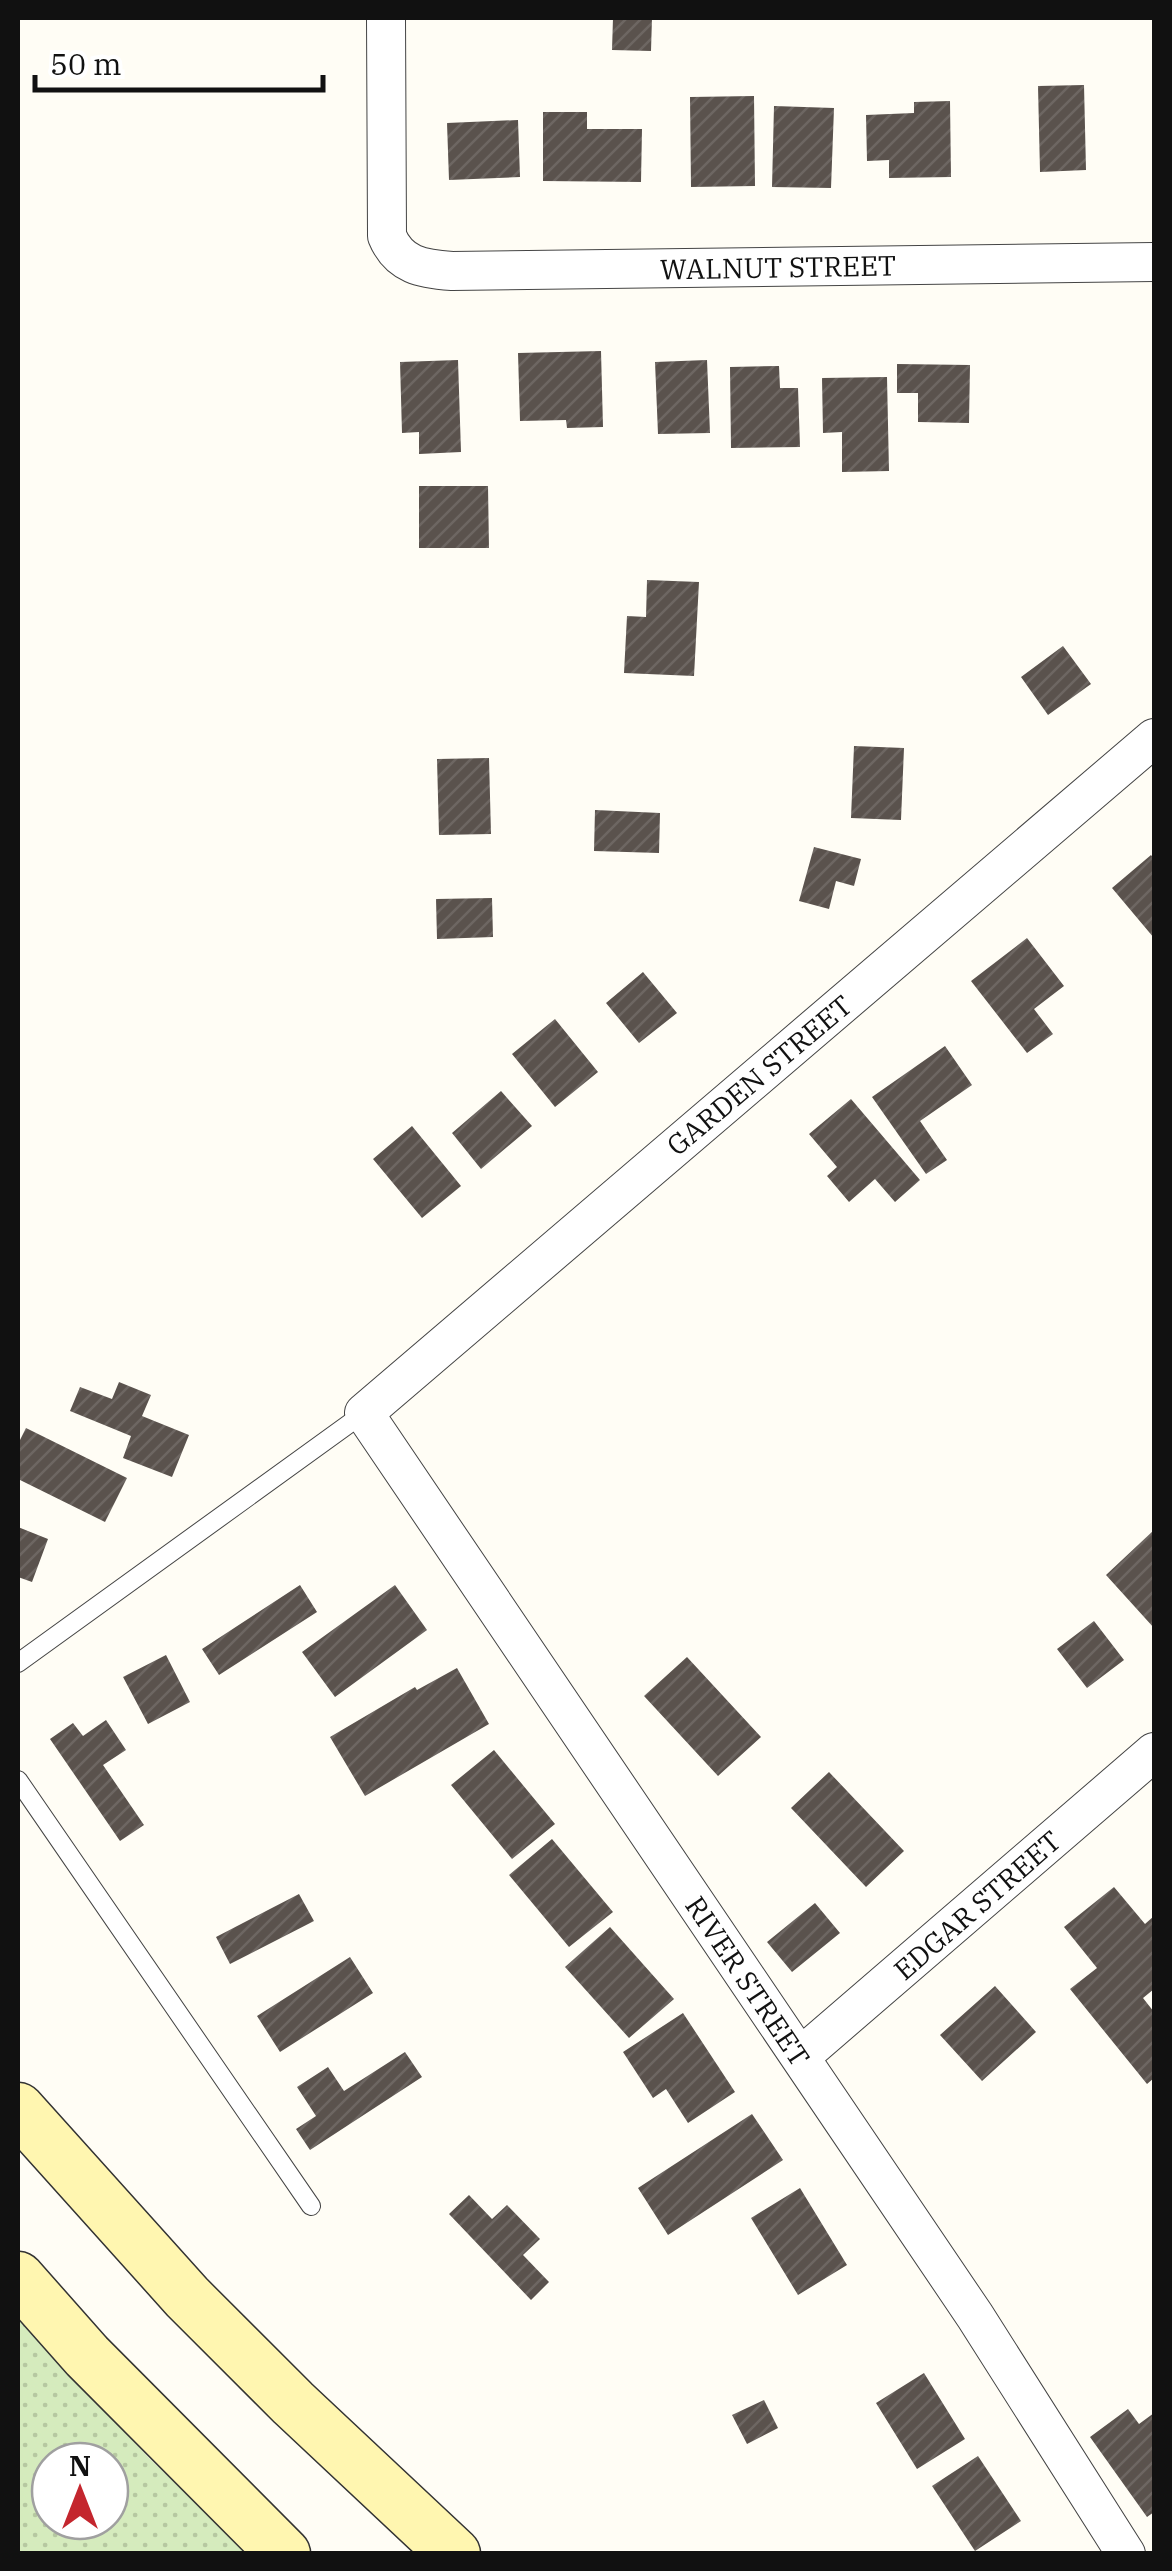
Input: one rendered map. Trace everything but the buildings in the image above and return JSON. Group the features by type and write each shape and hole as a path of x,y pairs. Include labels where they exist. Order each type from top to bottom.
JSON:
{"street":[{"name":"WALNUT STREET","path":"386,18 387,236 392,250 404,260 433,270 1154,262"},
{"name":"GARDEN STREET","path":"364,1413 1154,738"},
{"name":"RIVER STREET","path":"364,1413 974,2316 1126,2554"},
{"name":"EDGAR STREET","path":"800,2057 1154,1752"},
{"path":"18,2109 187,2297 454,2554"},
{"path":"18,2278 87,2356 284,2554"}],"lane":[{"path":"18,1663 364,1413"},
{"path":"18,1780 311,2206"}],"green space":[{"path":"18,2317 149,2458 248,2553 18,2553"}]}
